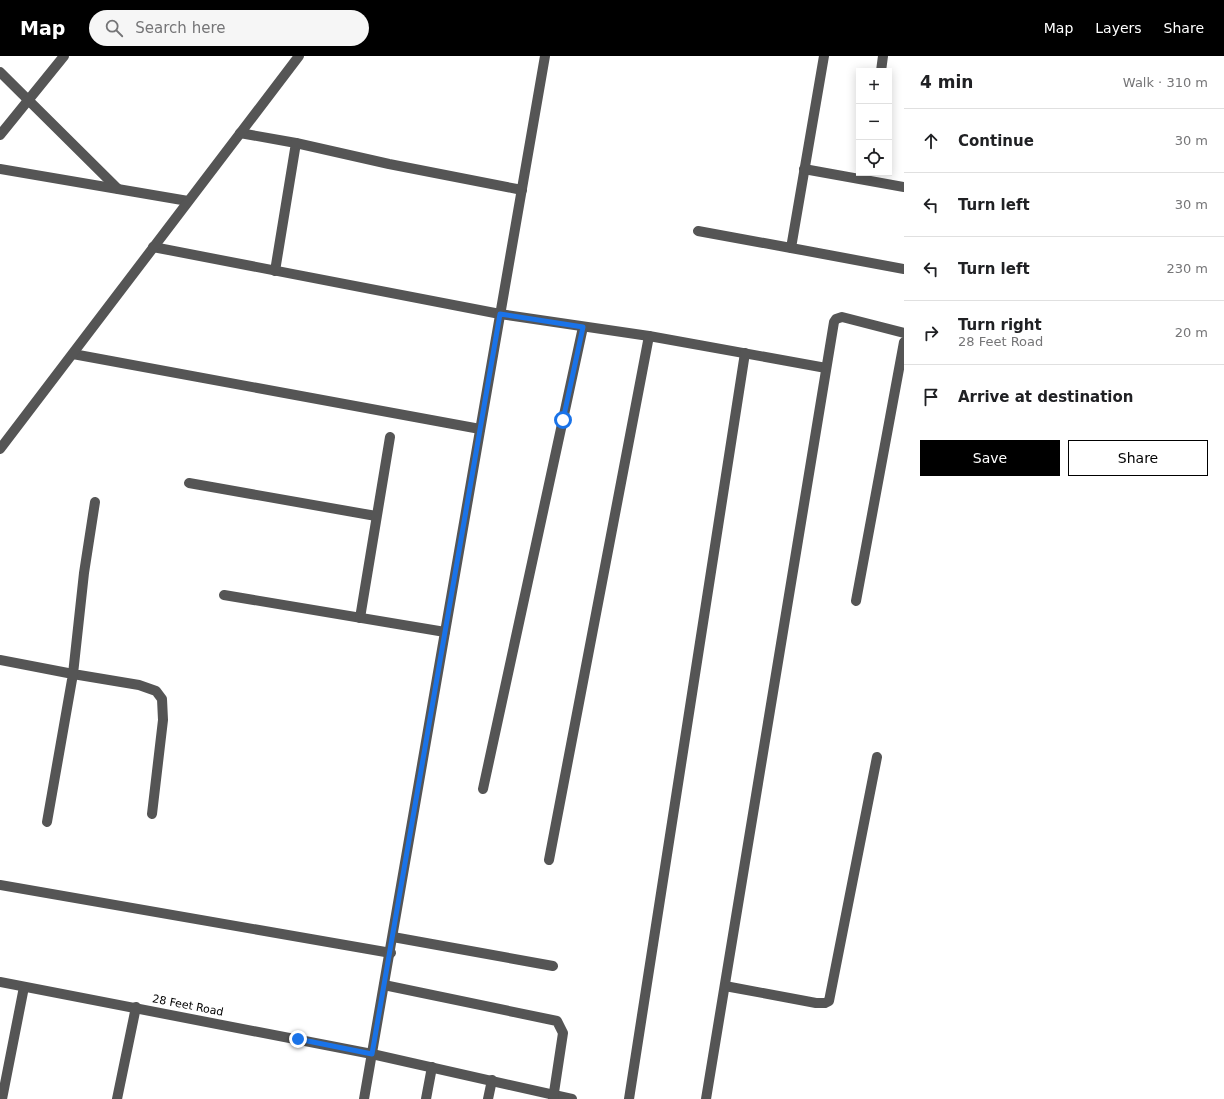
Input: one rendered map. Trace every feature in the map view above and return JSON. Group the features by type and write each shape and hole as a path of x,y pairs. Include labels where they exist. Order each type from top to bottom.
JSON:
{"street":[{"path":"0,135 64,56"},
{"path":"0,449 299,56"},
{"path":"364,1099 546,56"},
{"path":"791,248 824,56"},
{"path":"881,68 883,56"},
{"path":"0,72 118,189"},
{"path":"240,133 296,143 389,164 522,190"},
{"path":"275,270 296,143"},
{"path":"0,169 188,201"},
{"path":"804,169 861,177 904,187"},
{"path":"698,231 904,269"},
{"path":"153,247 500,314 649,336 826,368"},
{"path":"706,1099 834,322 838,317 904,333"},
{"path":"482,789 583,327"},
{"path":"548,860 649,336"},
{"path":"856,600 904,342"},
{"path":"629,1099 745,353"},
{"path":"73,354 480,428"},
{"path":"360,618 390,437"},
{"path":"189,483 376,516"},
{"path":"47,822 73,674 84,573 95,502"},
{"path":"224,595 445,632"},
{"path":"0,660 139,685 156,691 162,699 163,720 152,814"},
{"path":"725,986 816,1003 824,1003 829,1001 877,757"},
{"path":"0,884 390,953"},
{"path":"393,937 553,966"},
{"name":"28 Feet Road","path":"0,982 372,1054 492,1080 553,1097 572,1099"},
{"path":"384,985 557,1021 563,1033 553,1097"},
{"path":"2,1099 24,987"},
{"path":"117,1099 136,1008"},
{"path":"426,1099 432,1067"},
{"path":"488,1099 492,1080"}],"route":[{"path":"298,1039 372,1054 500,314 583,327 563,420"}]}
